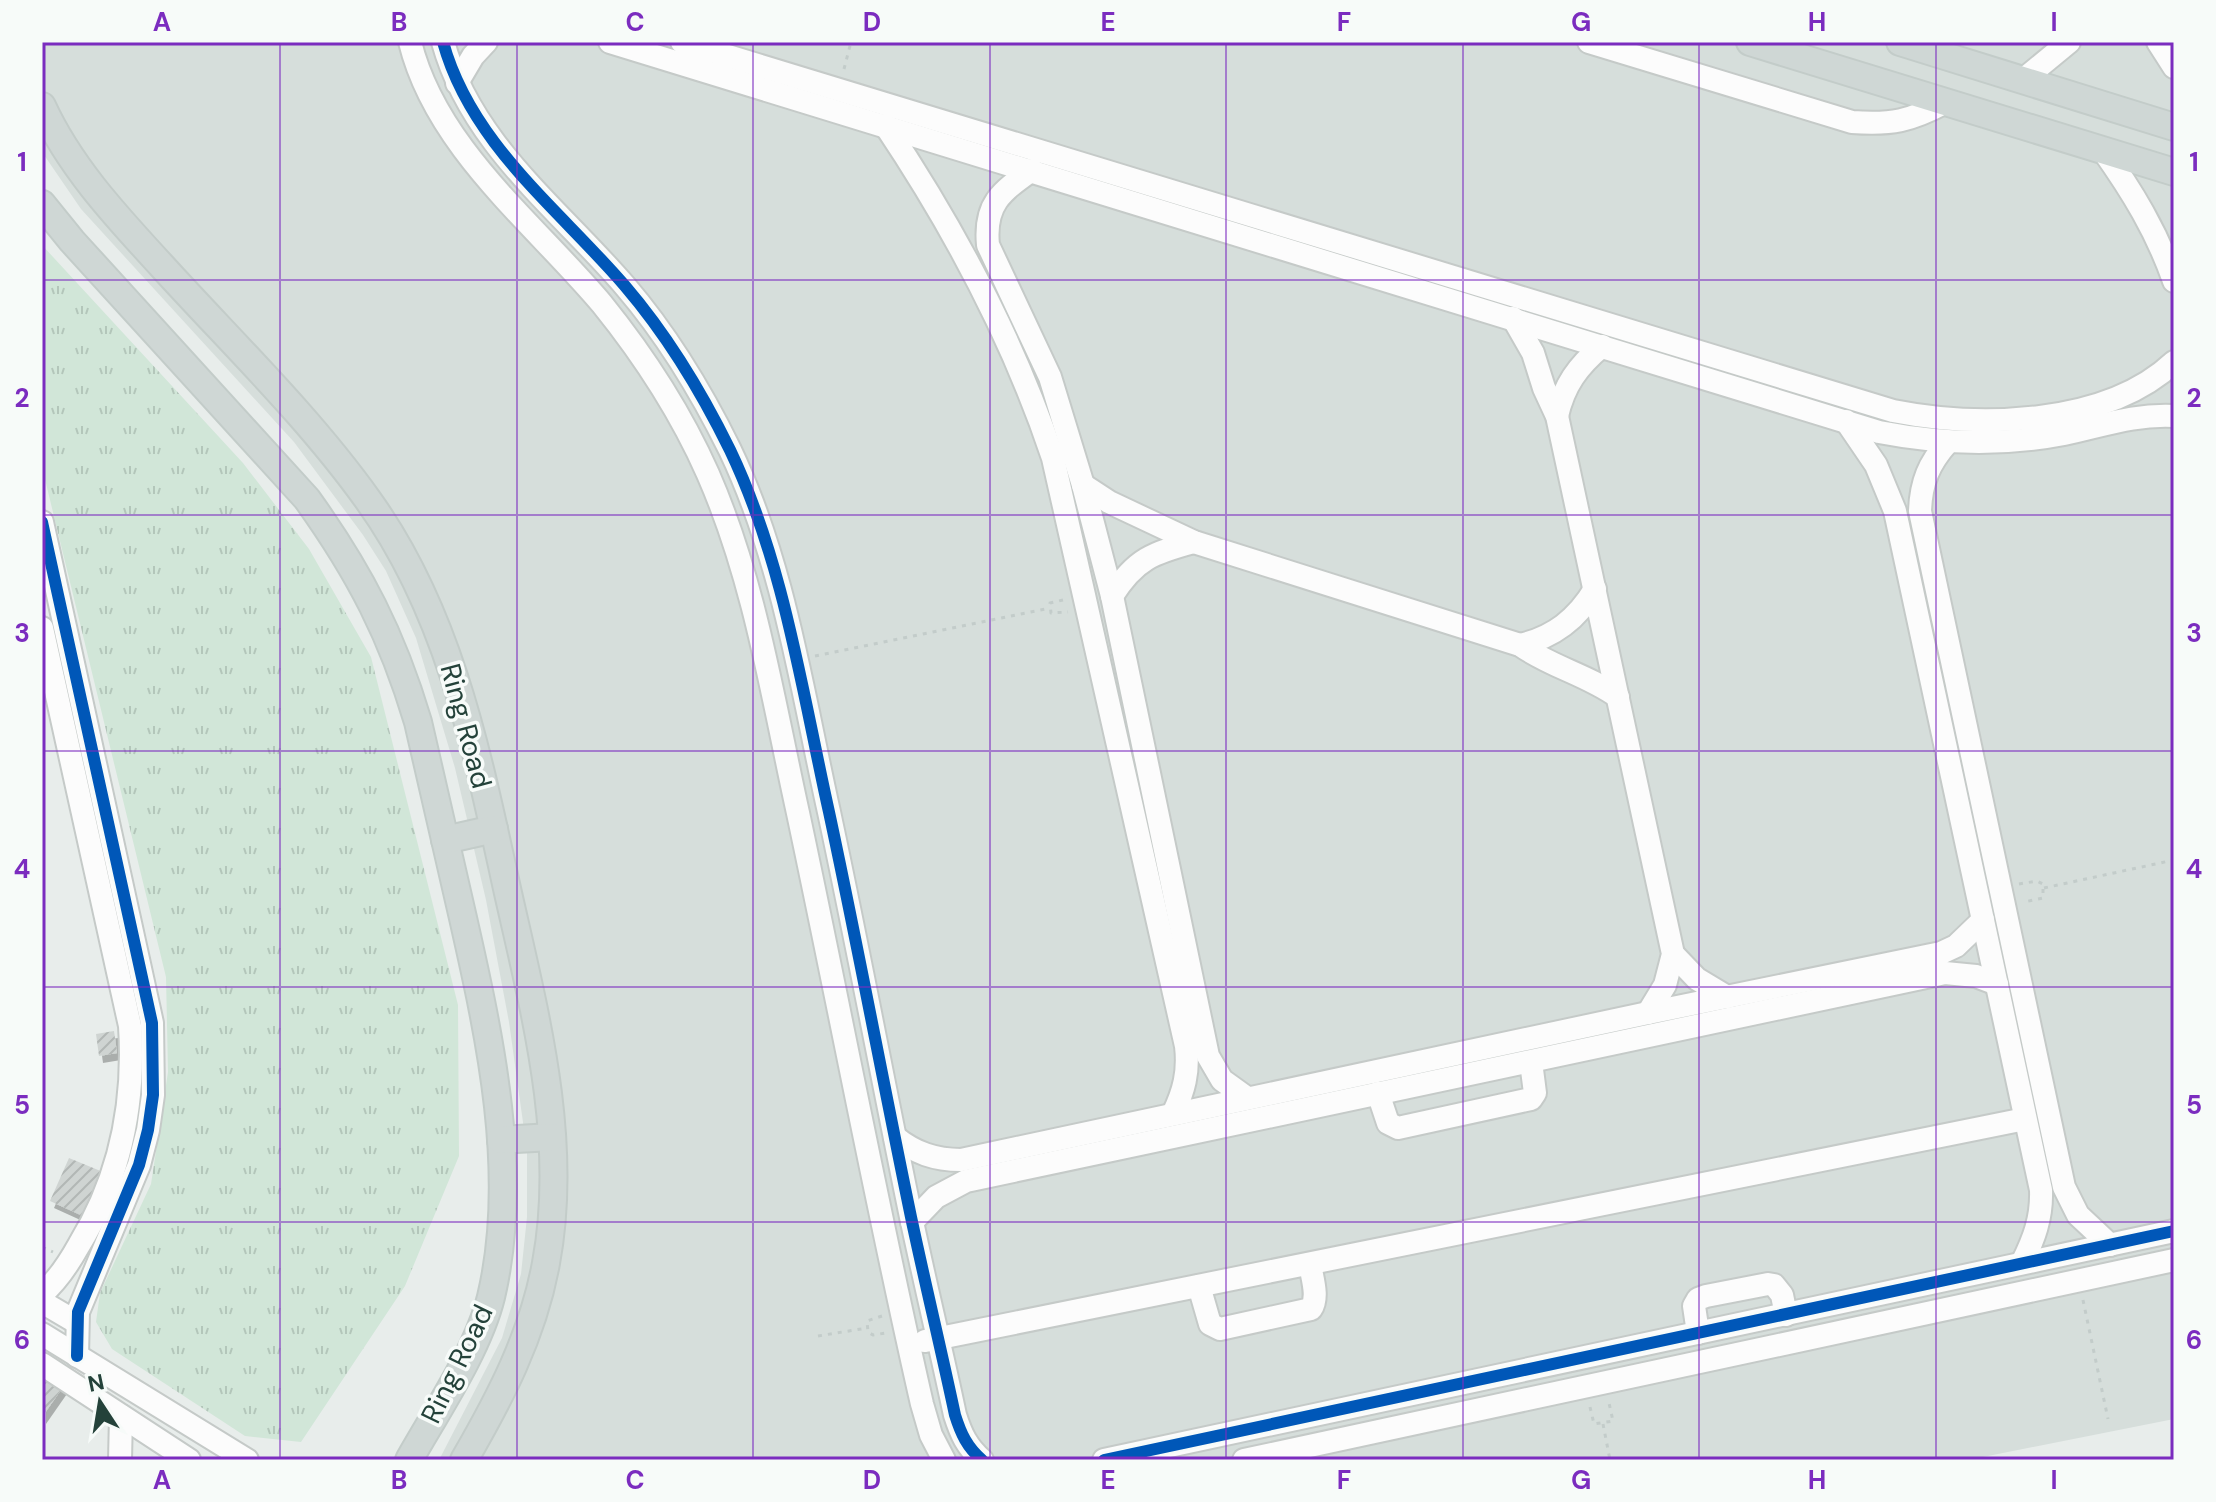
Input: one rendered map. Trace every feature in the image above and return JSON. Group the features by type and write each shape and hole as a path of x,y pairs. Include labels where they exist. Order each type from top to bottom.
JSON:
{"main road":[{"path":"1750,42 2174,172"},
{"path":"1900,42 2174,127"},
{"name":"Ring Road","path":"42,106 71,159 103,202 342,465 395,541 436,623 464,712 494,829 541,1043 552,1137 552,1216 546,1263 531,1324 507,1382 464,1460"},
{"name":"Ring Road","path":"42,204 72,241 307,499 363,583 385,628 418,722 484,1008 494,1067 501,1140 502,1195 491,1299 471,1348 408,1460"},
{"path":"445,840 494,829"},
{"path":"501,1140 552,1137"}],"street":[{"path":"410,42 420,73 457,143 601,304 632,344 662,386 708,475 742,569 764,656 908,1344 931,1435 944,1460"},
{"path":"443,42 457,83 481,126 520,175 626,287 682,364 708,409 751,498 771,559 796,660 870,1001 912,1222 961,1434 971,1451 982,1460"},
{"path":"457,83 473,56 486,42"},
{"path":"610,42 1879,432 1948,442 2020,441 2118,420 2174,416"},
{"path":"682,42 1893,411 1934,419 2021,420 2062,413 2119,396 2144,384 2174,362"},
{"path":"1589,42 1852,122 1886,124 1921,116 1946,102"},
{"path":"2024,79 2069,42"},
{"path":"2158,42 2174,67"},
{"path":"885,125 925,188 995,316 1027,386 1053,458 1186,1046 1187,1078 1173,1114"},
{"path":"2102,149 2145,212 2174,281"},
{"path":"1032,170 999,196 990,211 986,228 988,245 1050,377 1083,485 1112,596 1208,1056 1222,1080 1247,1098"},
{"path":"501,191 520,175"},
{"path":"1227,231 1235,209"},
{"path":"1513,318 1533,353 1557,416 1673,954 1665,985 1648,1013"},
{"path":"1557,416 1567,384 1576,370 1602,346"},
{"path":"1846,421 1876,465 1895,511 1939,712 1964,775 2001,896 2031,1092 2025,1119 2041,1190 2042,1210 2038,1229 2022,1263"},
{"path":"1948,442 1935,456 1926,473 1920,511 1962,708 1964,775 1983,920 1997,984 2070,1203 2110,1245"},
{"path":"1083,485 1138,517 1194,542 1520,645 1534,655 1596,682 1618,697"},
{"path":"42,522 152,1023 155,1059 150,1118 139,1165 80,1303 76,1322 77,1356"},
{"path":"1112,596 1134,566 1150,555 1194,542"},
{"path":"1520,645 1538,641 1565,625 1595,589"},
{"path":"42,628 47,676 130,1026 132,1058 126,1124 107,1191 92,1225 70,1260 42,1294"},
{"path":"1939,712 1962,708"},
{"path":"895,1137 925,1156 961,1160 1247,1098 1378,1093 1531,1062 1734,1003 1941,953 1956,946 1983,920"},
{"path":"1673,954 1697,979 1734,1003"},
{"path":"912,1222 936,1197 966,1181 1648,1013 1945,973 1976,976 1997,984"},
{"path":"839,1008 870,1001"},
{"path":"1378,1093 1388,1123 1398,1128 1531,1099 1535,1093 1531,1062"},
{"path":"908,1344 2025,1119"},
{"path":"1104,1460 2174,1231"},
{"path":"1244,1460 2174,1260"},
{"path":"1199,1286 1210,1324 1220,1329 1311,1309 1315,1296 1310,1264"},
{"path":"1698,1333 1694,1306 1698,1299 1706,1296 1774,1285 1782,1295 1786,1315"},
{"path":"1913,1287 1919,1315"},
{"path":"42,1302 76,1322"},
{"path":"42,1334 247,1460"},
{"path":"42,1364 186,1459"},
{"path":"1553,1365 1560,1394"},
{"path":"120,1460 121,1416"}],"path":[{"path":"839,89 851,42"},
{"path":"796,660 1050,608"},
{"path":"2044,888 2174,860"},
{"path":"2037,881 2044,888 2043,898 2001,896 2037,881"},
{"path":"2079,1281 2108,1419"},
{"path":"818,1336 867,1328"},
{"path":"1596,1386 1613,1421 1594,1424 1596,1386"},
{"path":"1603,1424 1610,1460"}],"shaded area":[{"path":"42,42 2174,42 2174,1419 1968,1460 439,1460 502,1338 521,1274 527,1217 527,1151 509,1022 486,900 455,768 416,638 386,571 363,535 294,442 81,209 42,152"}],"green space":[{"path":"42,245 243,463 309,549 371,657 458,1005 459,1156 405,1286 301,1442 245,1436 112,1349 96,1322 100,1293 151,1184 168,1072 166,977 42,467"}],"building":[{"path":"114,1031 117,1053 99,1056 96,1034"},
{"path":"69,1158 103,1172 83,1216 50,1201"},
{"path":"42,1368 65,1384 42,1417"}],"cycle path":[{"path":"443,42 456,79 495,144 625,286 669,344 696,386 749,493 790,628 911,1217 955,1415 965,1440 982,1460"},
{"path":"42,522 152,1023 153,1095 148,1130 139,1165 78,1312 77,1356"},
{"path":"1104,1460 2174,1231"}]}
